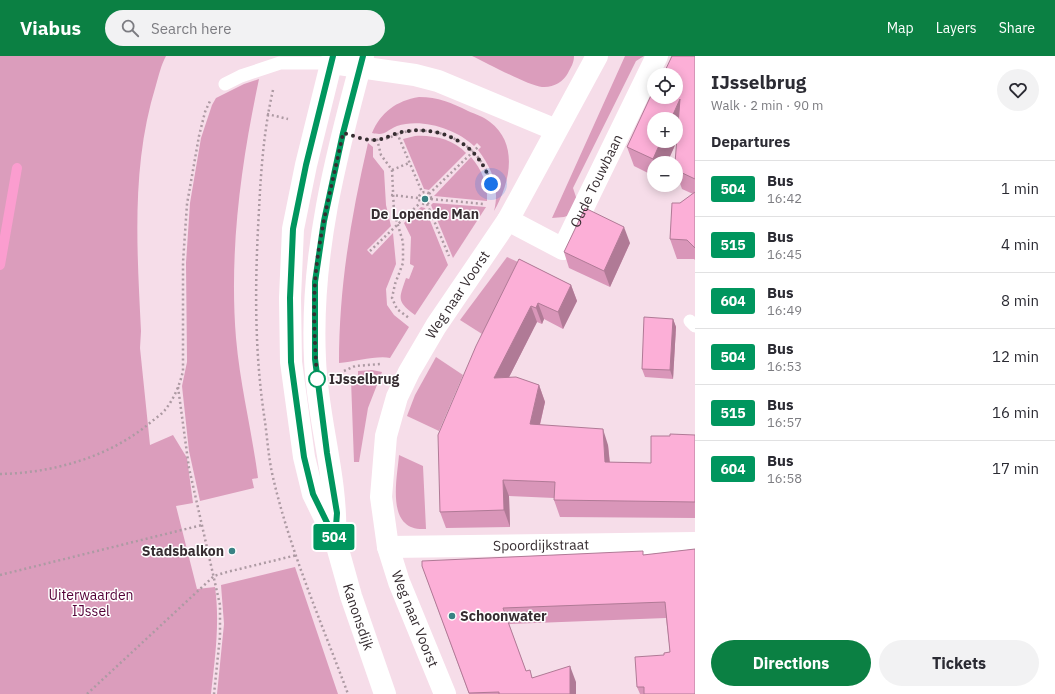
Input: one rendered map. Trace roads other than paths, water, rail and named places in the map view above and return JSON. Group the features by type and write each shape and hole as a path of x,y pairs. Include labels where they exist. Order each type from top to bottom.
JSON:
{"street":[{"name":"Weg naar Voorst","path":"445,694 399,582 388,547 383,522 381,485 386,436 396,404 409,372 436,326 508,220 597,56"},
{"name":"Oude Touwbaan","path":"508,220 563,249 657,56"},
{"path":"333,59 362,61 438,81 556,130"},
{"name":"Kanonsdijk","path":"333,59 316,126 293,229 290,298 291,362 304,457 313,494 335,539 351,596 385,694"},
{"name":"Kanonsdijk","path":"335,539 337,513 327,453 315,359 315,282 324,221 343,133 362,61"},
{"name":"Spoordijkstraat","path":"388,547 695,543"}],"lane":[{"path":"225,84 240,76 280,63 333,59"}],"waterway":[{"path":"0,265 17,168"}],"place":[{"name":"De Lopende Man","path":"425,199"},
{"name":"IJsselbrug","path":"317,379"},
{"name":"Stadsbalkon","path":"232,551"},
{"name":"Schoonwater","path":"452,616"}],"park label":[{"name":"Uiterwaarden IJssel","path":"91,604"}]}
